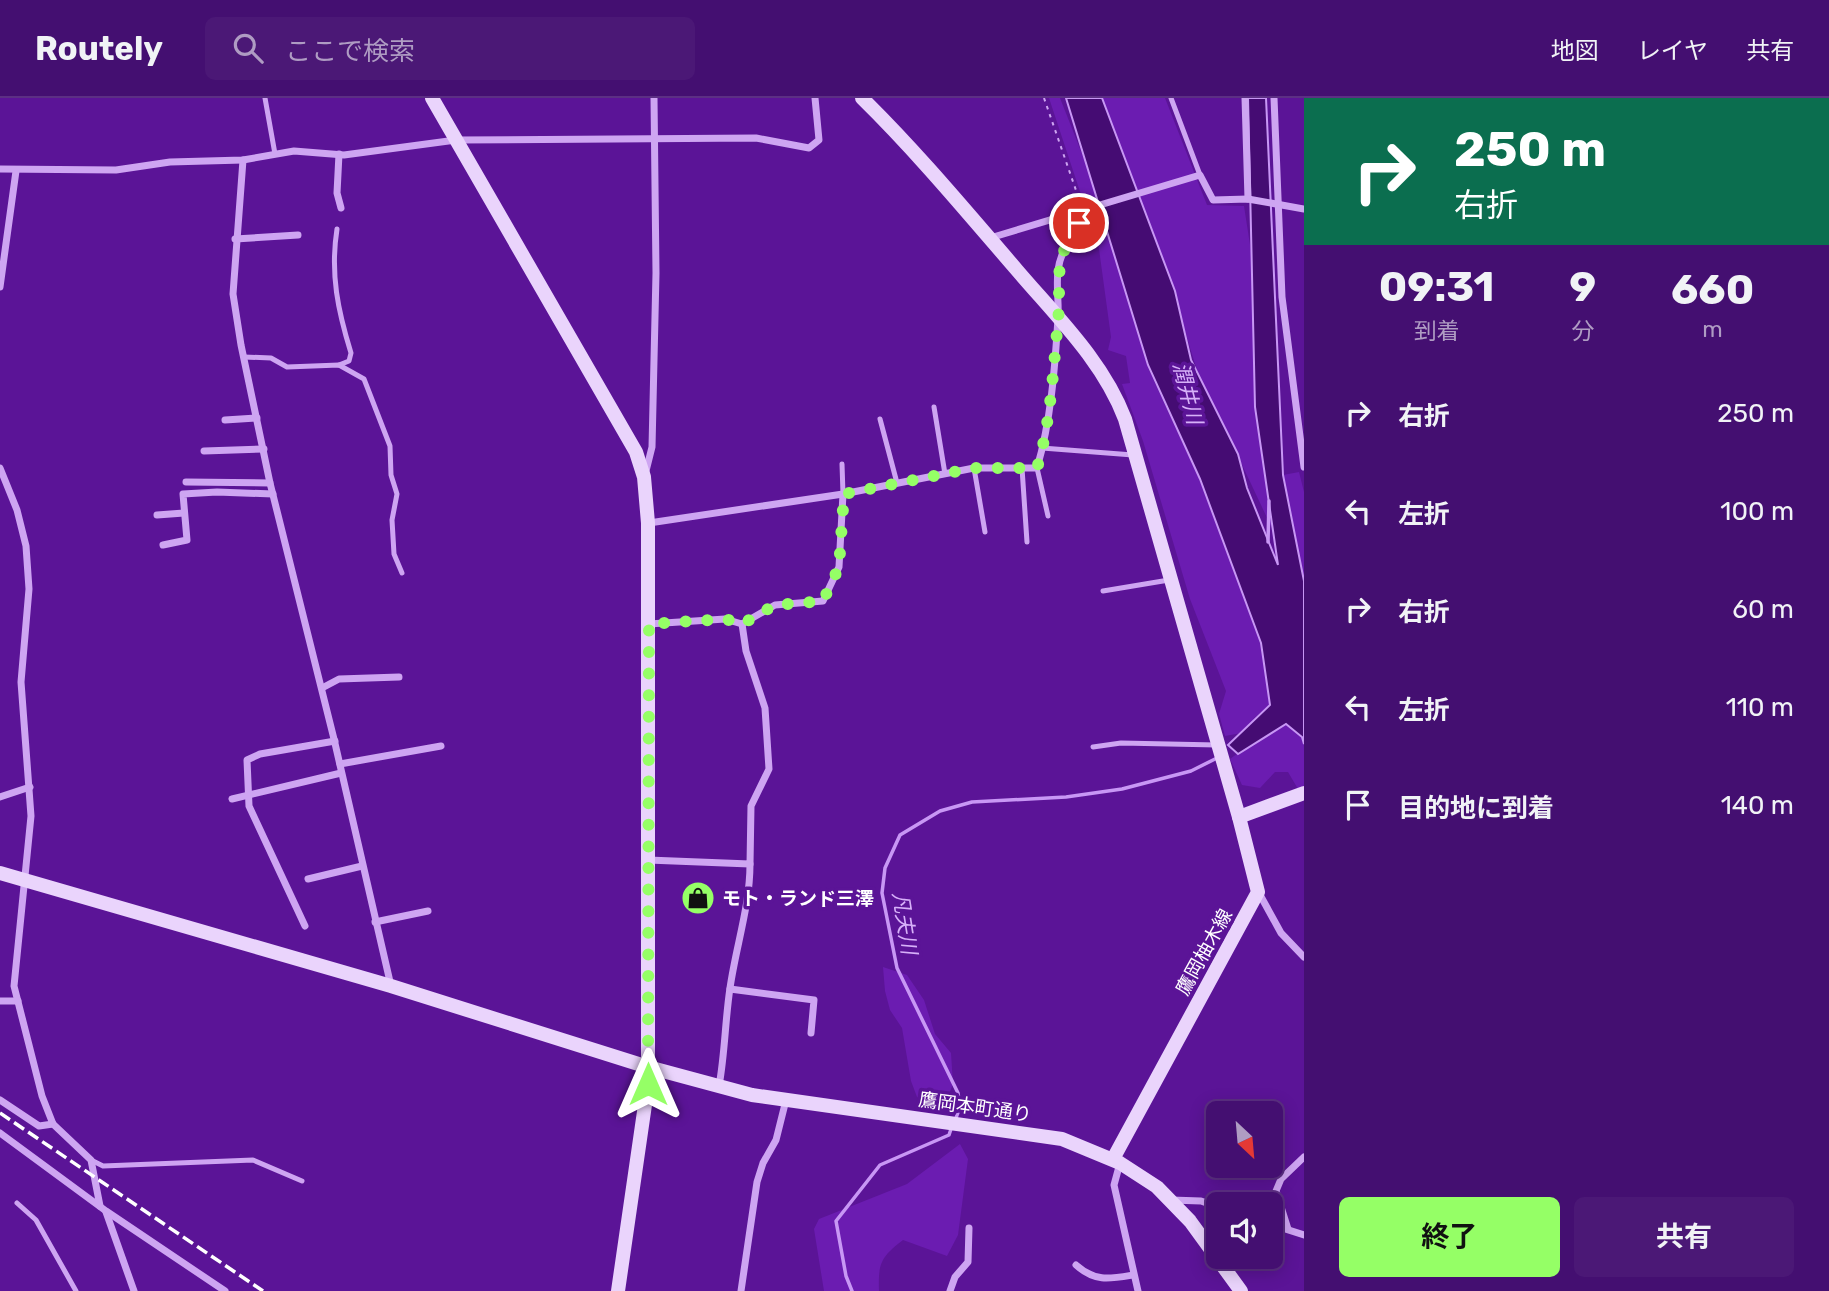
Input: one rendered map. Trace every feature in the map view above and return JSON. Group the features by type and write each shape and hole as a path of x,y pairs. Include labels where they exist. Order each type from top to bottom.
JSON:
{"street":[{"path":"432,98 624,430 644,477 648,523 649,624 648,1067 618,1291"},
{"path":"644,477 652,447 654,98"},
{"path":"0,169 116,170 170,162 243,160 294,151 339,154 456,140 655,136 756,138 808,148 819,140 815,98"},
{"path":"862,98 989,239 1114,389 1171,579 1258,892 1280,933 1304,957"},
{"path":"1245,98 1248,199"},
{"path":"1274,98 1277,203 1287,342 1304,467"},
{"path":"339,154 337,192 341,208"},
{"path":"243,160 233,294 244,356 270,483 335,741 391,986"},
{"path":"0,287 16,171"},
{"path":"989,239 1200,175 1213,200 1248,199 1304,209"},
{"path":"648,523 844,494 974,468 1037,468 1042,448 1058,319 1058,270 1063,247 1079,223 1082,211"},
{"path":"235,239 298,235"},
{"path":"225,420 257,418"},
{"path":"204,451 264,449"},
{"path":"0,468 18,510 26,546 29,589 21,682 31,816 14,986 42,1096 53,1124 91,1160 103,1208 134,1291"},
{"path":"186,482 270,483"},
{"path":"163,545 187,540 183,494 273,494"},
{"path":"649,624 725,619 742,624 775,605 823,601 839,567 844,494"},
{"path":"157,515 184,513"},
{"path":"719,1086 726,1046 730,989 750,892 751,806 769,769 765,708 746,651 742,624"},
{"path":"322,688 339,679 398,677"},
{"path":"305,926 255,820 248,796 247,761 260,754 335,741"},
{"path":"232,799 341,769 441,746"},
{"path":"0,797 30,787"},
{"path":"1238,817 1304,793"},
{"path":"647,860 750,864"},
{"path":"308,879 362,866"},
{"name":"鷹岡本町通り","path":"0,873 391,986 648,1067 719,1086 786,1100 1062,1139 1117,1161 1170,1200 1241,1291"},
{"name":"鷹岡柚木線","path":"1117,1161 1258,892"},
{"path":"375,922 428,911"},
{"path":"730,989 814,1000 811,1032"},
{"path":"0,1001 18,1001"},
{"path":"0,1100 39,1126 53,1124"},
{"path":"741,1291 757,1182 763,1163 776,1140 786,1100"},
{"path":"0,1133 103,1208 225,1291"},
{"path":"1289,1229 1276,1191 1281,1179 1304,1157"},
{"path":"1117,1161 1114,1185 1138,1291"},
{"path":"1170,1200 1206,1202"},
{"path":"1283,1227 1304,1235"},
{"path":"950,1291 955,1277 968,1262 968,1228"},
{"path":"1076,1265 1088,1276 1103,1280 1133,1275"}],"lane":[{"path":"265,98 275,154"},
{"path":"1171,98 1200,175"},
{"path":"244,356 271,358 287,367 339,365 349,361 351,354 335,298 334,251 337,229"},
{"path":"339,365 364,379 390,446 391,475 397,494 392,520 394,554 402,573"},
{"path":"934,407 946,474"},
{"path":"880,419 897,483"},
{"path":"1042,448 1135,455"},
{"path":"842,464 844,494"},
{"path":"974,468 985,532"},
{"path":"1022,468 1027,542"},
{"path":"1037,468 1048,516"},
{"path":"1103,591 1171,579"},
{"path":"1093,747 1121,743 1218,746"},
{"path":"91,1160 103,1166 253,1160 302,1181"},
{"path":"18,1203 36,1220 76,1291"}],"path":[{"path":"1044,98 1082,211"}],"shaded area":[{"path":"1049,98 1060,98 1114,235 1149,370 1198,476 1259,637 1270,705 1254,718 1247,732 1225,736 1219,714 1226,691 1190,599 1143,441 1122,384 1130,383 1126,356 1108,350 1111,337 1099,249"},
{"path":"1102,98 1165,98 1207,205 1244,206 1257,290 1278,541 1219,416 1204,393 1170,283"},
{"path":"1299,472 1304,492 1304,585 1283,475"},
{"path":"1286,724 1300,733 1304,744 1304,786 1298,789 1288,772 1275,772 1260,788 1242,785 1230,759 1268,731"},
{"path":"883,967 907,975 924,1000 935,1034 951,1053 953,1084 947,1099 933,1105 917,1097 911,1081 902,1028 890,1010"},
{"path":"960,1144 968,1159 958,1235 947,1256 903,1240 882,1261 879,1291 824,1291 814,1229 819,1219 907,1184"}],"water":[{"name":"潤井川","path":"1066,98 1102,98 1175,291 1191,360 1238,454 1247,488 1278,565 1255,407 1248,98 1266,98 1283,475 1304,581 1304,744 1302,737 1286,724 1238,754 1228,745 1270,705 1261,643 1200,479 1148,365"}],"waterway":[{"path":"1268,542 1269,501"},
{"name":"凡夫川","path":"956,1118 960,1107 958,1093 897,968 882,893 885,868 900,835 940,811 972,802 1066,797 1122,789 1191,771 1219,757"},
{"name":"凡夫川","path":"852,1291 846,1276 836,1221 880,1165 949,1135 951,1129"}],"railway":[{"path":"0,1113 263,1291"}],"place":[{"name":"モト・ランド三澤","path":"698,898"}],"route":[{"path":"648,1084 649,624 725,619 742,624 775,605 823,601 839,567 844,494 974,468 1037,468 1058,319 1058,270 1063,247 1079,223"}]}
